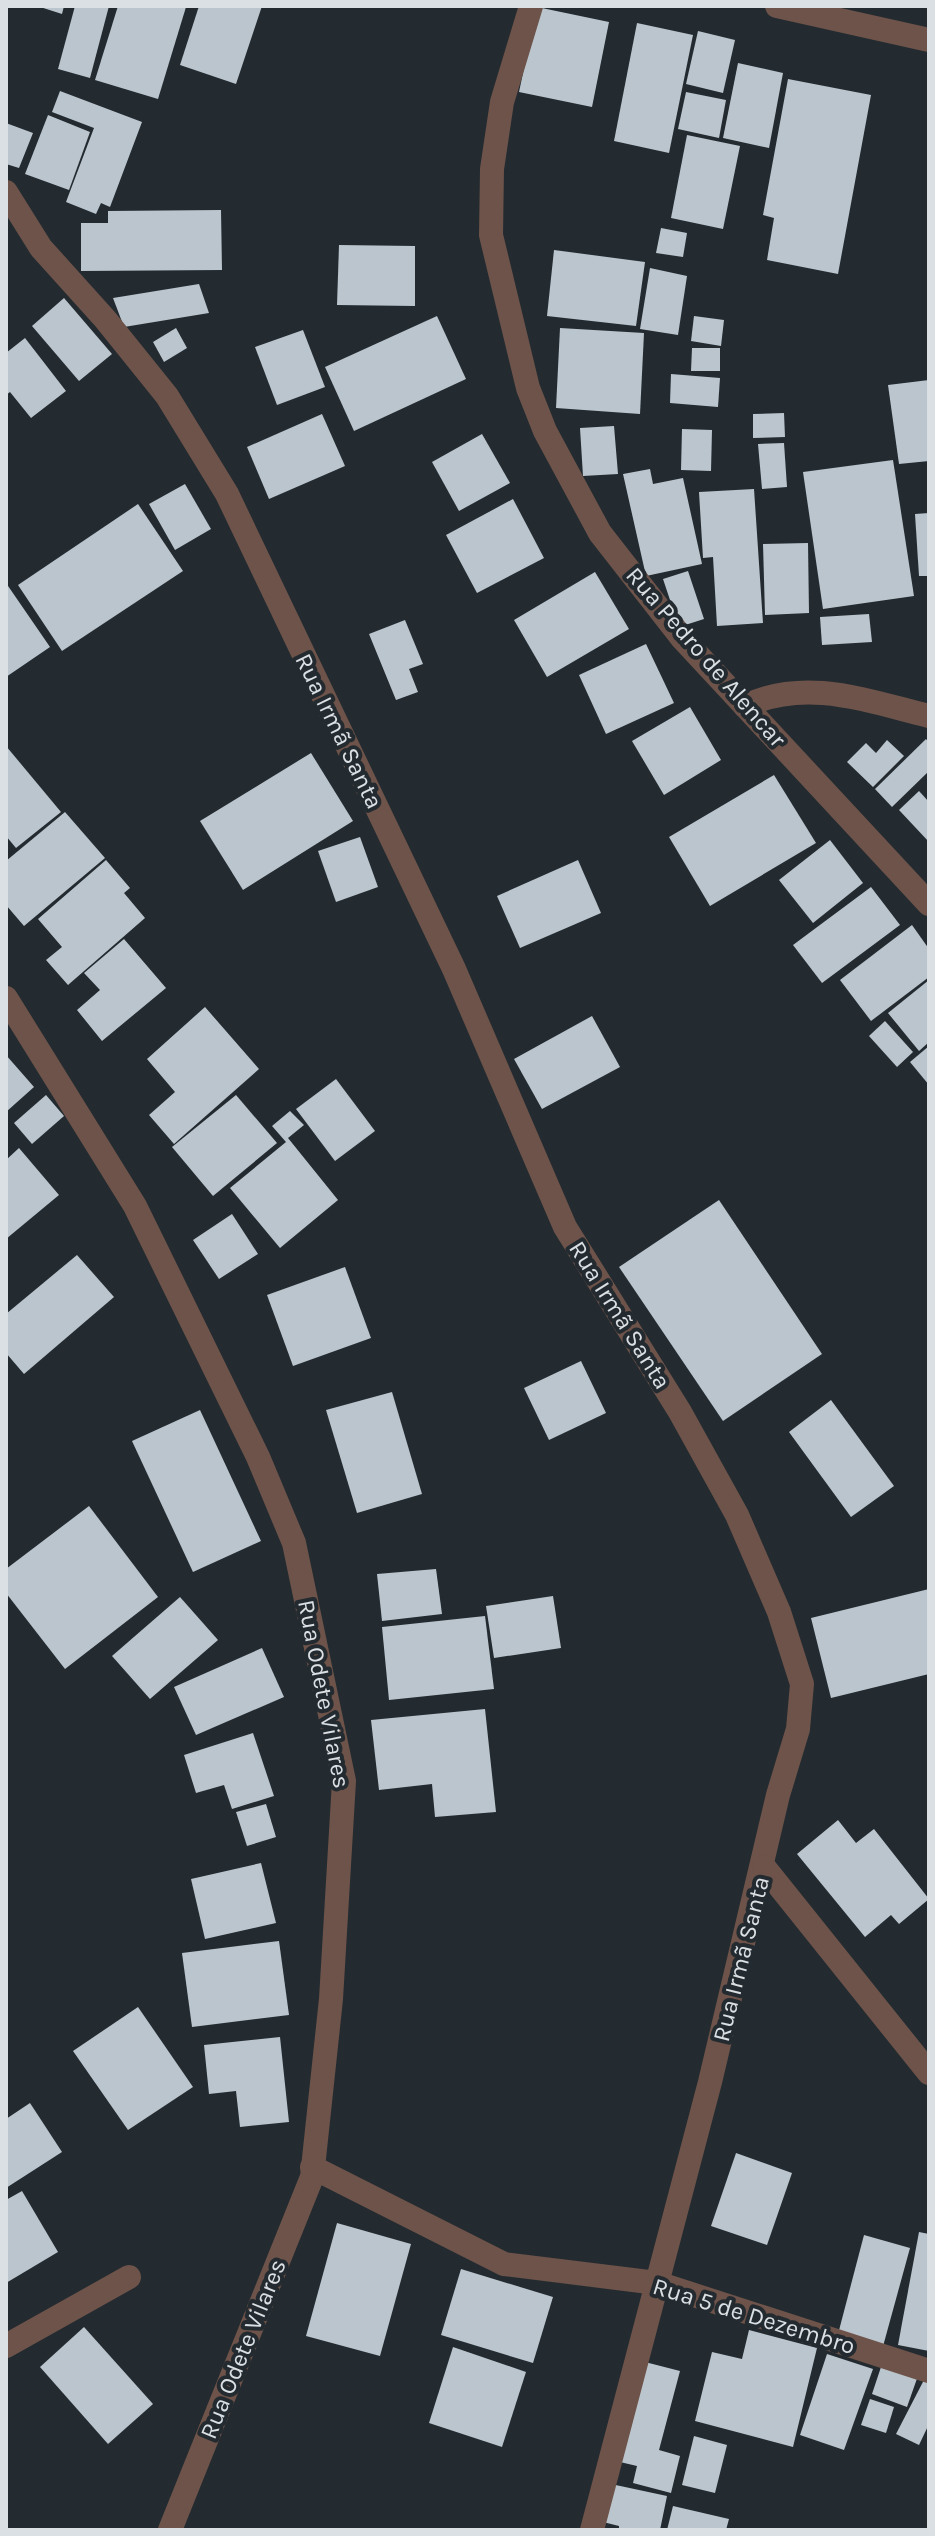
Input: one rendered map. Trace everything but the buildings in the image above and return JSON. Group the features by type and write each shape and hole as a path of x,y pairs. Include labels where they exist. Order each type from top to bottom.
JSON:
{"street":[{"name":"Rua Pedro de Alencar","path":"531,6 502,102 492,169 491,235 528,388 545,431 600,533 682,638 929,904"},
{"path":"777,6 929,40"},
{"name":"Rua Irmã Santa","path":"6,192 41,248 105,319 167,396 227,494 454,969 565,1227 680,1412 737,1515 779,1612 802,1684 798,1729 778,1795 764,1867 592,2530"},
{"path":"745,706 788,691 816,690 929,716"},
{"name":"Rua Odete Vilares","path":"6,998 135,1206 258,1457 294,1543 344,1781 331,1999 312,2177 170,2530"},
{"path":"764,1867 929,2073"},
{"name":"Rua 5 de Dezembro","path":"312,2167 504,2264 657,2283 929,2371"},
{"path":"6,2346 129,2277"}]}
